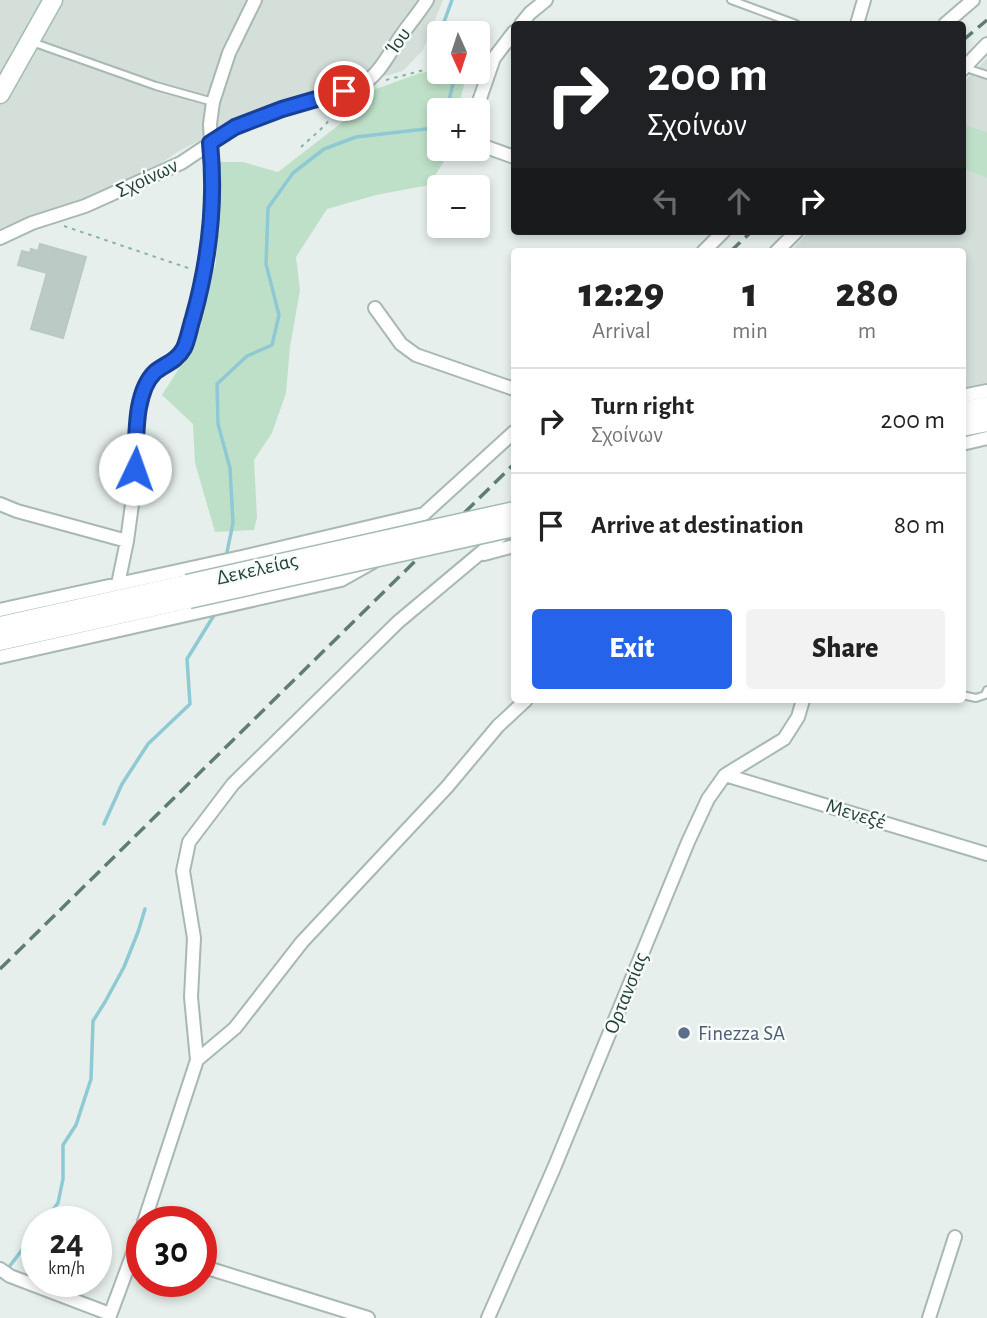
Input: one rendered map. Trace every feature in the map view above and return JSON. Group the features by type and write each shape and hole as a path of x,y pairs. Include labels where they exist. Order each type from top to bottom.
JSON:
{"main road":[{"path":"0,94 53,0"},
{"path":"966,410 987,406"},
{"path":"966,426 987,422"},
{"name":"Δεκελείας","path":"0,626 190,599 511,512"},
{"name":"Δεκελείας","path":"0,641 511,527"}],"street":[{"path":"118,584 134,490 138,414 147,383 156,371 173,362 184,349 204,273 211,227 210,124 213,102 229,53 255,0"},
{"name":"Ίου","path":"368,82 427,0"},
{"path":"523,21 546,0"},
{"path":"858,21 864,0"},
{"path":"948,21 973,0"},
{"path":"480,98 494,58 511,36"},
{"path":"966,66 987,44"},
{"name":"Σχοίνων","path":"0,238 32,223 85,206 181,163 235,127 368,82"},
{"path":"490,148 511,156"},
{"path":"707,248 720,235"},
{"path":"780,248 793,235"},
{"path":"376,308 401,344 416,355 511,388"},
{"path":"966,395 987,390"},
{"path":"0,657 190,599 239,604 341,580 384,553 511,435"},
{"path":"966,443 987,438"},
{"path":"0,504 127,541"},
{"path":"0,610 424,514"},
{"path":"362,529 384,553"},
{"path":"149,1206 197,1060 191,997 194,938 183,871 189,842 233,784 398,622 511,529"},
{"path":"480,555 511,547"},
{"path":"197,1060 235,1028 302,942 447,787 498,726 523,703"},
{"name":"Ορτανσίας","path":"488,1318 559,1156 708,799 725,775 784,739 798,718 802,703"},
{"name":"Μενεξέ","path":"725,775 987,854"},
{"path":"929,1318 955,1237"},
{"path":"0,1269 10,1276 110,1316 126,1277"},
{"path":"217,1271 369,1318"}],"lane":[{"path":"731,0 788,21"},
{"path":"30,41 156,86 213,102"},
{"path":"966,69 987,75"},
{"path":"966,696 976,698 985,695 987,690"}],"path":[{"path":"368,82 427,69"},
{"path":"301,147 336,112 344,91"},
{"path":"47,218 204,273"}],"shaded area":[{"path":"0,0 443,0 435,21 427,21 427,40 423,50 403,71 306,97 234,123 179,151 134,181 0,230"},
{"path":"987,58 987,132 966,125 966,80"},
{"path":"966,170 987,178 987,389 966,393 966,248 793,248 806,235 966,235"}],"green space":[{"path":"427,72 427,84 464,84 461,98 427,98 427,161 444,161 435,175 427,175 427,185 376,195 327,209 296,257 300,290 290,347 286,393 272,433 254,460 257,517 254,530 215,532 195,463 193,424 162,395 185,359 216,263 216,162 243,162 278,172 344,121 351,98"},
{"path":"966,125 987,132 987,178 966,170"}],"building":[{"path":"40,244 86,257 63,338 31,329 47,273 18,265 22,251 38,251"}],"waterway":[{"path":"444,21 452,0"},
{"path":"450,98 453,84"},
{"path":"226,557 233,523 230,468 218,424 217,384 247,356 272,345 279,315 266,264 268,208 293,173 324,149 356,137 427,129"},
{"path":"104,824 122,784 148,744 190,704 187,659 216,612"},
{"path":"56,1206 63,1179 63,1145 76,1125 91,1079 93,1021 124,967 145,909"},
{"path":"9,1267 21,1251"}],"railway":[{"path":"966,38 987,20"},
{"path":"734,248 748,235"},
{"path":"0,969 511,467"}],"place":[{"name":"Finezza SA","path":"684,1033"}],"route":[{"path":"135,469 138,414 147,383 156,371 173,362 184,349 201,288 211,227 210,143 235,127 282,109 344,91"}]}
